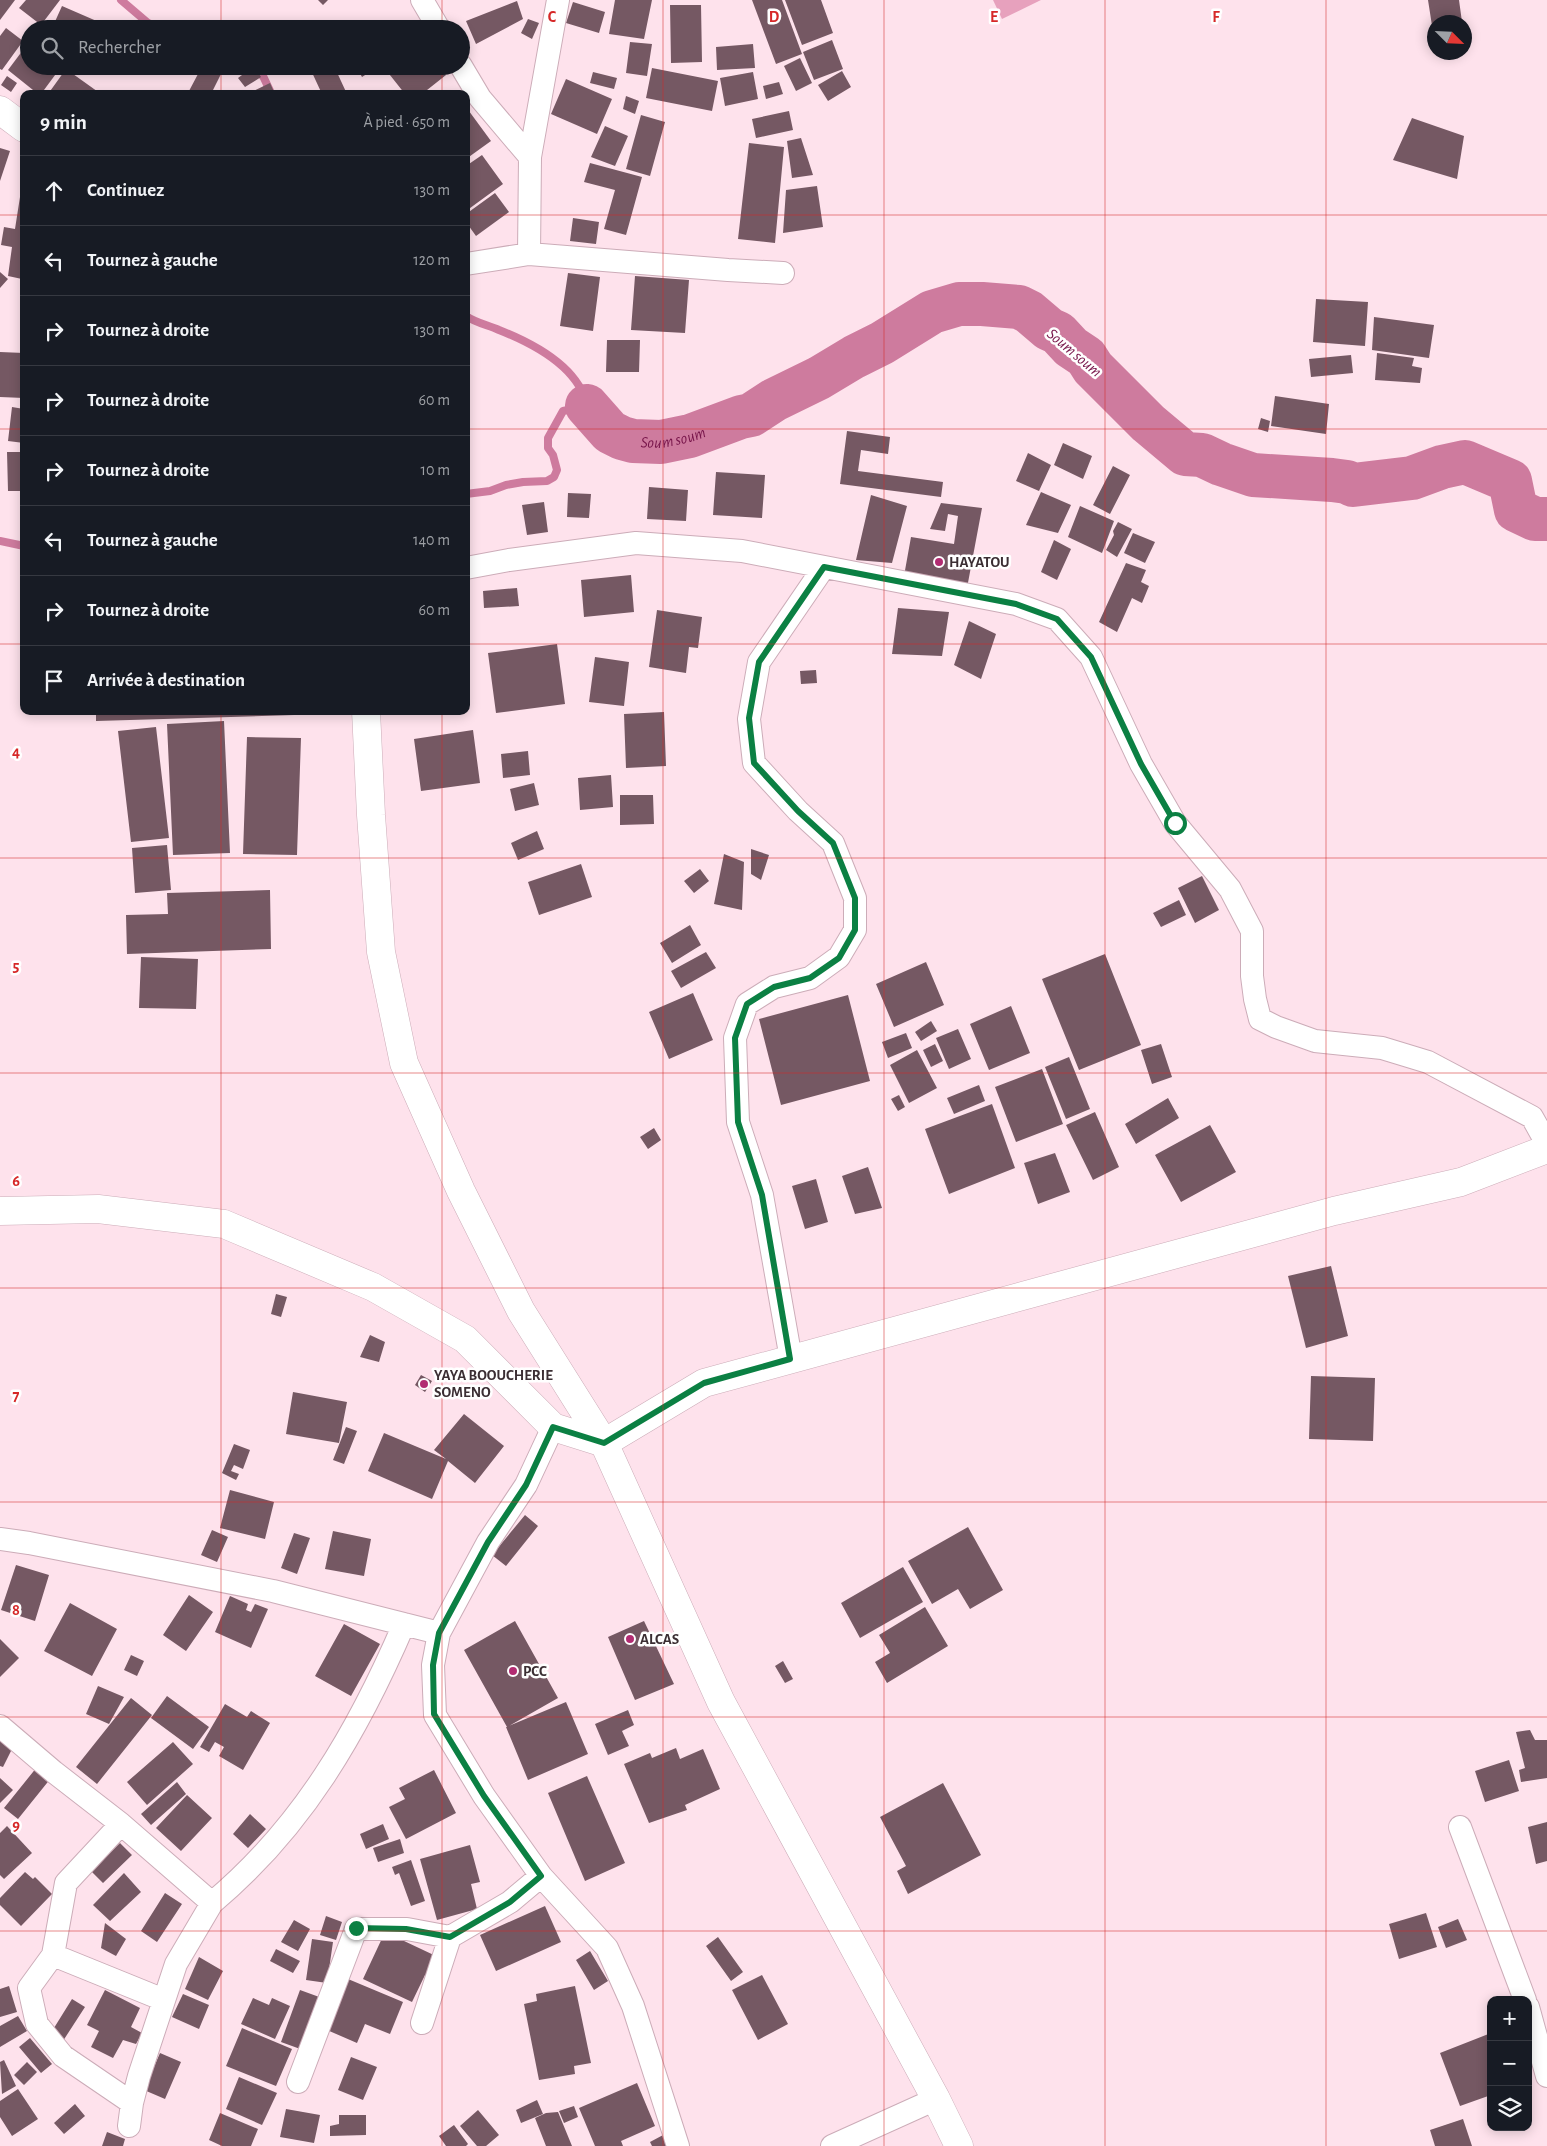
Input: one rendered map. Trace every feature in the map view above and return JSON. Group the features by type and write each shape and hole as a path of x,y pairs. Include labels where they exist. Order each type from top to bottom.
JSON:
{"street":[{"path":"422,0 434,20"},
{"path":"529,254 530,157 558,0"},
{"path":"466,75 480,98 530,157"},
{"path":"0,110 20,125"},
{"path":"470,263 529,254 783,273"},
{"path":"470,567 509,560 636,543 742,551 1016,604 1057,619 1091,657 1141,764 1175,823 1230,889 1252,930 1252,976 1260,1019 1316,1041 1382,1048 1428,1062 1532,1117 1547,1144"},
{"path":"790,1359 762,1195 738,1122 735,1038 747,1004 774,987 810,978 839,958 855,930 855,898 833,843 798,811 754,763 749,718 759,662 824,567"},
{"path":"366,715 381,952 404,1063 461,1191 521,1311 604,1443 721,1702 959,2146"},
{"path":"0,1211 98,1209 224,1224 373,1287 466,1339 553,1427 604,1443 704,1383 1324,1214 1461,1182 1547,1149"},
{"path":"553,1427 526,1485 488,1542 439,1633 433,1665 434,1714 484,1796 541,1876 607,1948 633,2006 678,2146"},
{"path":"0,1539 273,1591 439,1633"},
{"path":"129,2126 132,2103 176,1964 212,1903 241,1879 280,1838 339,1756 382,1677 404,1624"},
{"path":"0,1726 54,1772 121,1824 212,1903"},
{"path":"121,1824 66,1883 53,1955 30,1988 37,2024 63,2056 132,2103"},
{"path":"1460,1826 1533,2006 1547,2076"},
{"path":"298,2082 356,1928 406,1929 450,1937 510,1902 541,1876"},
{"path":"422,2023 450,1937"},
{"path":"53,1955 164,2000"},
{"path":"832,2146 936,2100"}],"shaded area":[{"path":"993,0 1041,0 1002,19"}],"building":[{"path":"0,0 15,0 0,20"},
{"path":"26,0 60,0 45,20 35,20 19,8"},
{"path":"318,0 328,0 323,5"},
{"path":"615,0 652,0 644,39 609,34"},
{"path":"752,0 782,0 802,54 776,64"},
{"path":"785,0 821,0 833,33 802,45"},
{"path":"1428,0 1459,0 1461,15 1430,15"},
{"path":"517,1 523,19 476,44 470,30 469,20"},
{"path":"573,2 605,12 599,33 566,23"},
{"path":"670,5 701,5 702,62 671,63"},
{"path":"62,6 94,20 56,20"},
{"path":"528,19 539,23 532,39 521,33"},
{"path":"6,28 20,39 20,45 2,70 0,69 0,36"},
{"path":"832,40 843,69 814,80 803,52"},
{"path":"630,42 652,44 647,76 626,73"},
{"path":"753,44 755,68 717,70 716,47"},
{"path":"20,54 20,75 55,75 44,90 33,90 8,70"},
{"path":"800,58 812,83 796,91 784,66"},
{"path":"652,68 718,81 712,111 646,98"},
{"path":"842,71 851,87 828,101 818,85"},
{"path":"593,72 617,78 614,89 590,83"},
{"path":"753,72 758,99 725,106 720,78"},
{"path":"62,75 74,75 95,90 51,90"},
{"path":"197,75 220,75 213,90 190,90"},
{"path":"242,75 260,75 261,77 245,87 238,78"},
{"path":"313,75 338,75 345,90 320,90"},
{"path":"390,75 446,75 427,90 402,90"},
{"path":"7,76 17,83 11,92 1,85"},
{"path":"566,79 612,99 597,134 551,114"},
{"path":"779,82 783,94 766,99 763,86"},
{"path":"270,83 273,90 255,90"},
{"path":"626,96 639,101 635,114 623,109"},
{"path":"789,111 793,130 756,138 752,119"},
{"path":"470,112 491,141 470,156"},
{"path":"641,115 665,122 650,176 626,169"},
{"path":"1412,118 1464,136 1457,179 1393,160"},
{"path":"605,126 628,136 615,166 591,157"},
{"path":"801,138 813,175 792,178 787,141"},
{"path":"749,143 784,147 775,243 738,239"},
{"path":"0,148 10,151 0,181"},
{"path":"482,155 503,184 470,208 470,163"},
{"path":"590,163 642,177 626,235 604,229 615,190 584,182"},
{"path":"817,186 823,227 783,233 786,190"},
{"path":"495,193 509,212 476,236 470,228 470,211"},
{"path":"20,197 20,279 8,276 12,247 1,245 4,227 15,229"},
{"path":"573,218 599,222 596,244 570,241"},
{"path":"0,272 8,279 0,288"},
{"path":"568,273 600,277 593,331 560,326"},
{"path":"635,276 689,280 685,333 631,330"},
{"path":"1316,299 1368,302 1365,346 1313,342"},
{"path":"1374,317 1434,325 1429,358 1372,350"},
{"path":"607,340 640,340 639,372 606,372"},
{"path":"0,352 20,353 20,398 0,397"},
{"path":"1377,353 1414,358 1412,366 1422,368 1420,383 1375,380"},
{"path":"1351,355 1353,373 1311,377 1309,359"},
{"path":"1275,396 1329,404 1326,434 1271,426"},
{"path":"12,407 20,408 20,442 8,441"},
{"path":"1261,418 1270,421 1268,432 1258,429"},
{"path":"847,431 890,437 888,454 861,450 858,471 943,482 941,497 840,484"},
{"path":"1063,443 1092,456 1083,479 1054,465"},
{"path":"7,452 20,452 20,491 8,491"},
{"path":"1028,453 1051,465 1039,491 1016,481"},
{"path":"1113,466 1130,475 1110,514 1093,505"},
{"path":"716,472 765,475 762,518 713,515"},
{"path":"649,487 688,490 686,521 647,519"},
{"path":"1041,492 1071,505 1058,533 1026,525"},
{"path":"568,493 591,494 589,518 567,517"},
{"path":"871,495 907,506 892,563 856,560"},
{"path":"544,502 548,532 527,535 522,505"},
{"path":"941,503 982,508 967,588 904,576 911,537 954,544 958,516 948,514 945,531 930,529"},
{"path":"1080,506 1114,521 1102,553 1068,537"},
{"path":"1118,522 1132,529 1117,557 1106,550"},
{"path":"1133,533 1155,542 1145,563 1124,553"},
{"path":"1054,540 1071,549 1057,580 1041,572"},
{"path":"1126,563 1146,570 1141,582 1149,586 1142,603 1132,598 1117,632 1099,622"},
{"path":"631,575 634,612 584,617 581,580"},
{"path":"517,588 519,606 484,608 483,591"},
{"path":"898,608 949,612 942,656 892,654"},
{"path":"657,610 702,617 698,648 689,647 686,673 649,667"},
{"path":"969,621 996,634 981,679 954,665"},
{"path":"557,644 565,704 496,713 488,653"},
{"path":"595,657 629,662 624,706 589,702"},
{"path":"816,670 817,683 801,684 800,671"},
{"path":"664,712 666,766 626,768 624,714"},
{"path":"96,715 294,715 96,721"},
{"path":"224,721 230,853 173,855 167,724"},
{"path":"156,727 169,838 131,842 118,731"},
{"path":"473,730 480,783 421,791 414,739"},
{"path":"247,737 301,738 297,855 243,854"},
{"path":"528,751 530,775 503,778 501,754"},
{"path":"611,775 613,807 580,810 578,778"},
{"path":"534,783 539,805 515,811 510,789"},
{"path":"620,795 653,795 654,824 620,825"},
{"path":"537,831 544,849 518,860 511,843"},
{"path":"167,845 171,890 135,893 132,848"},
{"path":"751,849 769,855 761,880 751,874"},
{"path":"724,854 744,862 742,910 714,904"},
{"path":"581,864 592,897 539,915 528,882"},
{"path":"700,869 709,881 694,893 684,881"},
{"path":"1202,876 1219,910 1195,923 1178,888"},
{"path":"270,890 271,949 127,954 126,915 168,914 167,893"},
{"path":"1179,900 1186,915 1161,927 1153,913"},
{"path":"690,925 701,945 672,963 660,943"},
{"path":"706,952 716,968 681,988 671,971"},
{"path":"1105,954 1141,1045 1079,1070 1042,979"},
{"path":"141,957 198,959 196,1009 139,1008"},
{"path":"926,962 944,1005 894,1027 876,984"},
{"path":"693,993 713,1040 669,1059 649,1012"},
{"path":"848,995 870,1081 781,1105 759,1019"},
{"path":"1011,1006 1030,1053 989,1070 970,1024"},
{"path":"931,1021 937,1031 921,1041 915,1032"},
{"path":"958,1029 971,1059 949,1069 936,1038"},
{"path":"906,1033 912,1048 888,1058 882,1042"},
{"path":"935,1044 943,1061 931,1067 923,1050"},
{"path":"1161,1044 1172,1077 1152,1084 1141,1050"},
{"path":"917,1050 937,1088 909,1103 890,1065"},
{"path":"1069,1057 1090,1109 1066,1119 1045,1067"},
{"path":"1042,1069 1063,1124 1016,1142 995,1087"},
{"path":"979,1085 985,1101 954,1114 947,1098"},
{"path":"899,1095 905,1107 898,1111 891,1099"},
{"path":"1168,1098 1179,1118 1136,1144 1125,1124"},
{"path":"992,1104 1015,1168 949,1194 925,1129"},
{"path":"1095,1112 1119,1167 1093,1180 1066,1125"},
{"path":"1210,1125 1236,1172 1181,1202 1155,1155"},
{"path":"654,1128 661,1140 648,1149 640,1137"},
{"path":"1055,1153 1070,1192 1038,1204 1024,1163"},
{"path":"868,1167 882,1208 855,1214 842,1176"},
{"path":"816,1179 828,1222 805,1229 792,1186"},
{"path":"1331,1266 1348,1336 1306,1348 1288,1276"},
{"path":"276,1294 287,1297 281,1317 271,1314"},
{"path":"370,1335 385,1342 379,1362 360,1357"},
{"path":"421,1375 432,1381 425,1392 415,1385"},
{"path":"1311,1376 1375,1378 1373,1441 1309,1439"},
{"path":"293,1392 347,1402 339,1443 286,1434"},
{"path":"464,1414 504,1446 475,1483 448,1461 432,1499 368,1471 384,1433 446,1459 434,1450"},
{"path":"346,1427 357,1431 344,1464 333,1460"},
{"path":"234,1444 250,1450 243,1469 234,1465 231,1471 239,1474 236,1480 222,1473"},
{"path":"230,1490 274,1502 265,1539 220,1528"},
{"path":"525,1515 538,1526 506,1566 492,1555"},
{"path":"968,1527 1003,1590 970,1609 958,1589 932,1604 908,1561"},
{"path":"212,1530 228,1537 217,1562 201,1555"},
{"path":"333,1531 371,1539 364,1576 325,1569"},
{"path":"294,1533 310,1538 297,1574 281,1568"},
{"path":"16,1565 49,1575 35,1621 1,1610"},
{"path":"903,1567 923,1602 860,1638 841,1603"},
{"path":"189,1595 213,1612 186,1651 163,1635"},
{"path":"230,1596 248,1604 246,1610 251,1612 255,1604 268,1609 251,1648 215,1632"},
{"path":"70,1603 117,1629 92,1676 44,1651"},
{"path":"925,1607 948,1646 887,1683 875,1662 890,1653 879,1635"},
{"path":"515,1621 558,1698 507,1727 464,1650"},
{"path":"644,1621 674,1684 635,1700 608,1637"},
{"path":"344,1624 380,1644 351,1696 315,1676"},
{"path":"0,1639 19,1658 0,1677"},
{"path":"131,1655 144,1661 137,1676 124,1670"},
{"path":"783,1661 793,1679 785,1683 775,1666"},
{"path":"98,1686 124,1697 109,1724 86,1714"},
{"path":"167,1696 209,1727 193,1749 151,1718"},
{"path":"131,1698 152,1715 97,1784 76,1767"},
{"path":"566,1702 588,1754 528,1780 506,1727"},
{"path":"225,1704 247,1717 251,1711 270,1723 243,1770 219,1756 224,1747 215,1742 209,1752 200,1747"},
{"path":"628,1710 634,1725 622,1731 629,1746 608,1755 595,1724"},
{"path":"1530,1730 1535,1740 1547,1740 1547,1778 1521,1782 1519,1770 1525,1768 1516,1732"},
{"path":"0,1736 15,1743 3,1767 0,1766"},
{"path":"173,1742 193,1764 147,1805 127,1782"},
{"path":"676,1748 680,1759 703,1749 720,1789 685,1805 687,1810 649,1823 624,1764 650,1753 652,1758"},
{"path":"1509,1760 1519,1791 1485,1802 1475,1771"},
{"path":"37,1767 51,1778 18,1819 4,1808"},
{"path":"434,1770 456,1813 406,1839 389,1807 405,1799 399,1788"},
{"path":"587,1776 625,1863 585,1881 548,1793"},
{"path":"0,1778 13,1790 0,1803"},
{"path":"177,1782 186,1794 151,1825 141,1814"},
{"path":"943,1783 981,1855 908,1894 897,1871 906,1866 880,1817"},
{"path":"187,1795 212,1818 181,1851 156,1828"},
{"path":"250,1814 266,1829 248,1848 233,1834"},
{"path":"1547,1822 1547,1861 1536,1864 1528,1827"},
{"path":"383,1824 389,1839 366,1849 360,1834"},
{"path":"7,1826 32,1853 4,1879 0,1875 0,1833"},
{"path":"400,1839 404,1853 378,1862 373,1848"},
{"path":"120,1843 132,1855 103,1883 91,1871"},
{"path":"470,1845 480,1882 471,1884 477,1909 437,1920 420,1859"},
{"path":"411,1860 425,1901 411,1906 399,1873 395,1875 392,1867"},
{"path":"25,1872 33,1879 35,1877 52,1894 21,1926 0,1905 0,1898"},
{"path":"124,1873 141,1892 110,1921 93,1905"},
{"path":"165,1893 182,1904 157,1942 141,1931"},
{"path":"545,1906 561,1942 496,1971 480,1935"},
{"path":"1426,1913 1437,1947 1399,1959 1389,1924"},
{"path":"326,1916 342,1922 336,1940 320,1935"},
{"path":"1458,1919 1467,1940 1446,1948 1438,1927"},
{"path":"294,1920 310,1929 298,1951 281,1942"},
{"path":"105,1923 126,1939 116,1956 101,1948"},
{"path":"385,1932 438,1957 429,1977 425,1975 412,2002 363,1979"},
{"path":"718,1937 743,1972 731,1981 706,1946"},
{"path":"312,1939 333,1942 327,1983 306,1980"},
{"path":"276,1949 300,1961 293,1973 270,1961"},
{"path":"590,1951 608,1981 594,1990 576,1960"},
{"path":"199,1957 223,1971 208,2000 185,1989"},
{"path":"762,1975 788,2024 758,2040 732,1990"},
{"path":"348,1979 403,2002 390,2034 365,2024 357,2043 327,2030"},
{"path":"9,1986 17,2012 0,2017 0,1989"},
{"path":"575,1986 591,2063 574,2066 575,2074 539,2080 524,2004 537,2001 536,1994"},
{"path":"105,1990 140,2008 131,2027 142,2033 136,2044 123,2040 113,2058 91,2047 99,2031 87,2025"},
{"path":"300,1990 322,1998 303,2050 281,2042"},
{"path":"183,1994 209,2005 199,2029 172,2017"},
{"path":"253,1998 269,2005 272,1998 290,2006 275,2039 241,2024"},
{"path":"72,1999 85,2007 61,2044 49,2036"},
{"path":"18,2016 27,2031 0,2047 0,2026"},
{"path":"242,2028 292,2049 276,2086 226,2066"},
{"path":"1487,2035 1487,2096 1460,2106 1440,2053"},
{"path":"30,2038 52,2064 41,2073 19,2047"},
{"path":"160,2053 181,2062 165,2099 144,2090"},
{"path":"351,2057 377,2067 363,2100 338,2090"},
{"path":"4,2060 16,2086 2,2094 0,2062"},
{"path":"27,2062 37,2072 24,2085 14,2075"},
{"path":"239,2077 277,2093 262,2125 226,2109"},
{"path":"637,2083 655,2126 621,2141 623,2146 595,2146 579,2108"},
{"path":"18,2089 38,2119 12,2136 0,2117 0,2101"},
{"path":"537,2100 543,2114 521,2123 516,2110"},
{"path":"75,2104 85,2116 64,2134 54,2123"},
{"path":"574,2106 578,2117 564,2123 559,2111"},
{"path":"286,2109 320,2115 314,2143 280,2137"},
{"path":"478,2110 499,2135 486,2146 477,2146 460,2126"},
{"path":"558,2112 572,2146 546,2146 535,2118 546,2113"},
{"path":"220,2113 258,2129 251,2146 222,2146 209,2140"},
{"path":"339,2115 366,2115 366,2135 330,2136 330,2126 339,2124"},
{"path":"1463,2119 1472,2146 1435,2146 1430,2130"},
{"path":"454,2125 468,2144 466,2146 446,2146 439,2136"},
{"path":"107,2132 125,2139 123,2146 102,2146"},
{"path":"665,2134 671,2146 652,2146 650,2142"}],"waterway":[{"path":"121,0 144,20"},
{"path":"261,75 270,90"},
{"name":"Soum soum","path":"587,406 610,432 622,438 633,441 661,442 690,436 751,415 774,400 819,378 882,343 932,312 959,304 1019,307 1029,312 1049,329 1058,333 1071,347 1086,357 1093,368 1148,423 1185,454 1202,455 1253,475 1332,480 1347,482 1353,485 1412,478 1442,467 1465,462 1510,481 1516,510 1535,519 1547,519"},
{"path":"470,318 512,335 552,358 575,380 587,406 563,411 548,438 548,448 553,455 557,470 554,477 547,481 523,482 506,485 490,491 470,494"},
{"path":"0,541 20,545"}],"place":[{"name":"HAYATOU","path":"939,562"},
{"name":"YAYA BOOUCHERIE SOMENO","path":"424,1384"},
{"name":"ALCAS","path":"630,1639"},
{"name":"PCC","path":"513,1671"}],"route":[{"path":"356,1928 406,1929 450,1937 510,1902 541,1876 484,1796 434,1714 433,1665 439,1633 488,1542 526,1485 553,1427 604,1443 704,1383 790,1359 762,1195 738,1122 735,1038 747,1004 774,987 810,978 839,958 855,930 855,898 833,843 798,811 754,763 749,718 759,662 824,567 1016,604 1057,619 1091,657 1141,764 1175,823"}]}
